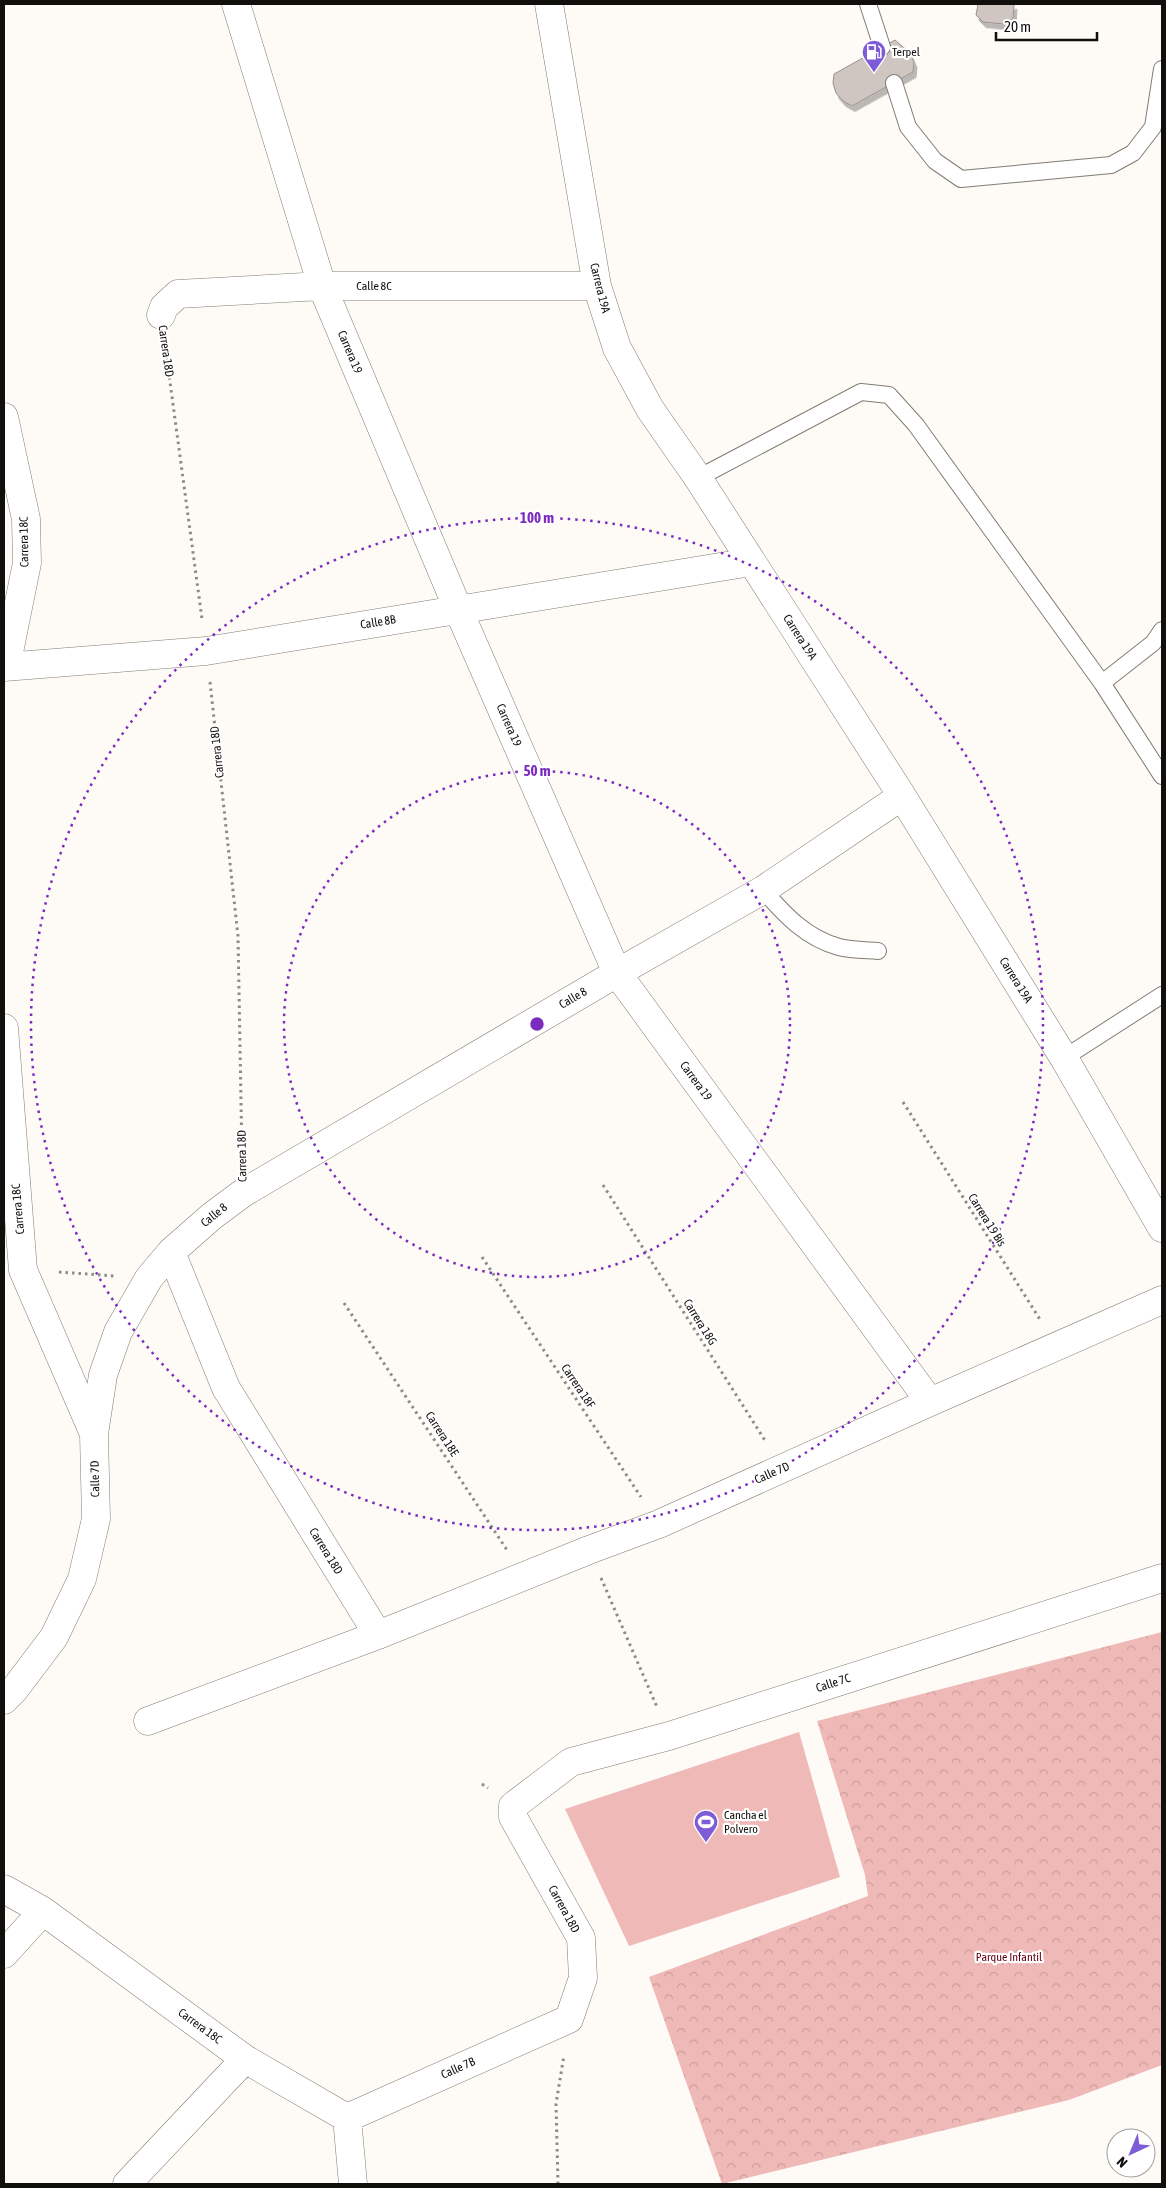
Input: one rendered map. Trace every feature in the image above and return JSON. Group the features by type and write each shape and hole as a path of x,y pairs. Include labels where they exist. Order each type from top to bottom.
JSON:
{"street":[{"name":"Carrera 19","path":"236,4 322,286 458,609 617,973 930,1402"},
{"name":"Carrera 19A","path":"549,4 598,286 617,348 650,409 698,478 902,796 1064,1058 1162,1228"},
{"name":"Calle 8C","path":"161,315 164,307 178,294 322,286 598,286"},
{"name":"Carrera 18C","path":"4,417 26,519 27,562 5,667"},
{"name":"Calle 8B","path":"5,667 206,651 751,562"},
{"name":"Calle 8","path":"171,1252 212,1216 243,1193 617,973 763,890 902,796"},
{"name":"Carrera 18C","path":"4,1028 14,1273 94,1434"},
{"name":"Calle 7D","path":"4,1700 14,1690 54,1637 82,1579 96,1519 94,1434 103,1375 118,1332 149,1278 171,1252"},
{"name":"Carrera 18D","path":"171,1252 226,1388 378,1635"},
{"name":"Calle 7D","path":"148,1721 378,1635 589,1550 659,1524 1162,1300"},
{"name":"Calle 7C","path":"513,1806 571,1762 669,1736 1162,1578"},
{"name":"Carrera 18D","path":"513,1806 513,1817 581,1938 583,1978 569,2019"},
{"name":"Carrera 18C","path":"4,1889 43,1911 245,2059 347,2118"},
{"path":"4,1954 43,1911"},
{"name":"Calle 7B","path":"347,2118 569,2019"},
{"path":"128,2184 245,2059"},
{"path":"347,2118 353,2184"}],"lane":[{"path":"868,4 882,47"},
{"path":"894,83 908,127 934,160 962,179 1111,165 1133,153 1153,127 1162,69"},
{"path":"698,478 861,392 889,395 916,425 1102,683 1162,776"},
{"path":"1102,683 1153,643 1162,630"},
{"path":"763,890 786,916 811,937 840,947 878,951"},
{"path":"1064,1058 1162,995"}],"path":[{"name":"Carrera 18D","path":"161,315 206,651 238,936 243,1193"},
{"name":"Carrera 19 Bis","path":"903,1102 1057,1346"},
{"name":"Carrera 18G","path":"603,1185 782,1468"},
{"name":"Carrera 18F","path":"482,1257 659,1524"},
{"path":"14,1273 149,1278"},
{"name":"Carrera 18E","path":"344,1302 524,1576"},
{"path":"589,1550 669,1736"},
{"path":"558,2184 556,2104 569,2019"}],"green space":[{"name":"Parque Infantil","path":"1162,1632 1162,2065 1069,2100 722,2184 649,1977 868,1896 865,1875 817,1721"},
{"name":"Cancha el Polvero","path":"799,1732 840,1877 629,1946 565,1809"}],"building":[{"path":"978,4 1014,4 1013,19 1003,24 983,22 976,15"},
{"name":"Terpel","path":"895,40 910,53 914,62 913,72 852,106 843,101 836,93 833,83 834,74"}],"place":[{"name":"Terpel","path":"874,73"},
{"name":"Cancha el Polvero","path":"706,1843"}]}
